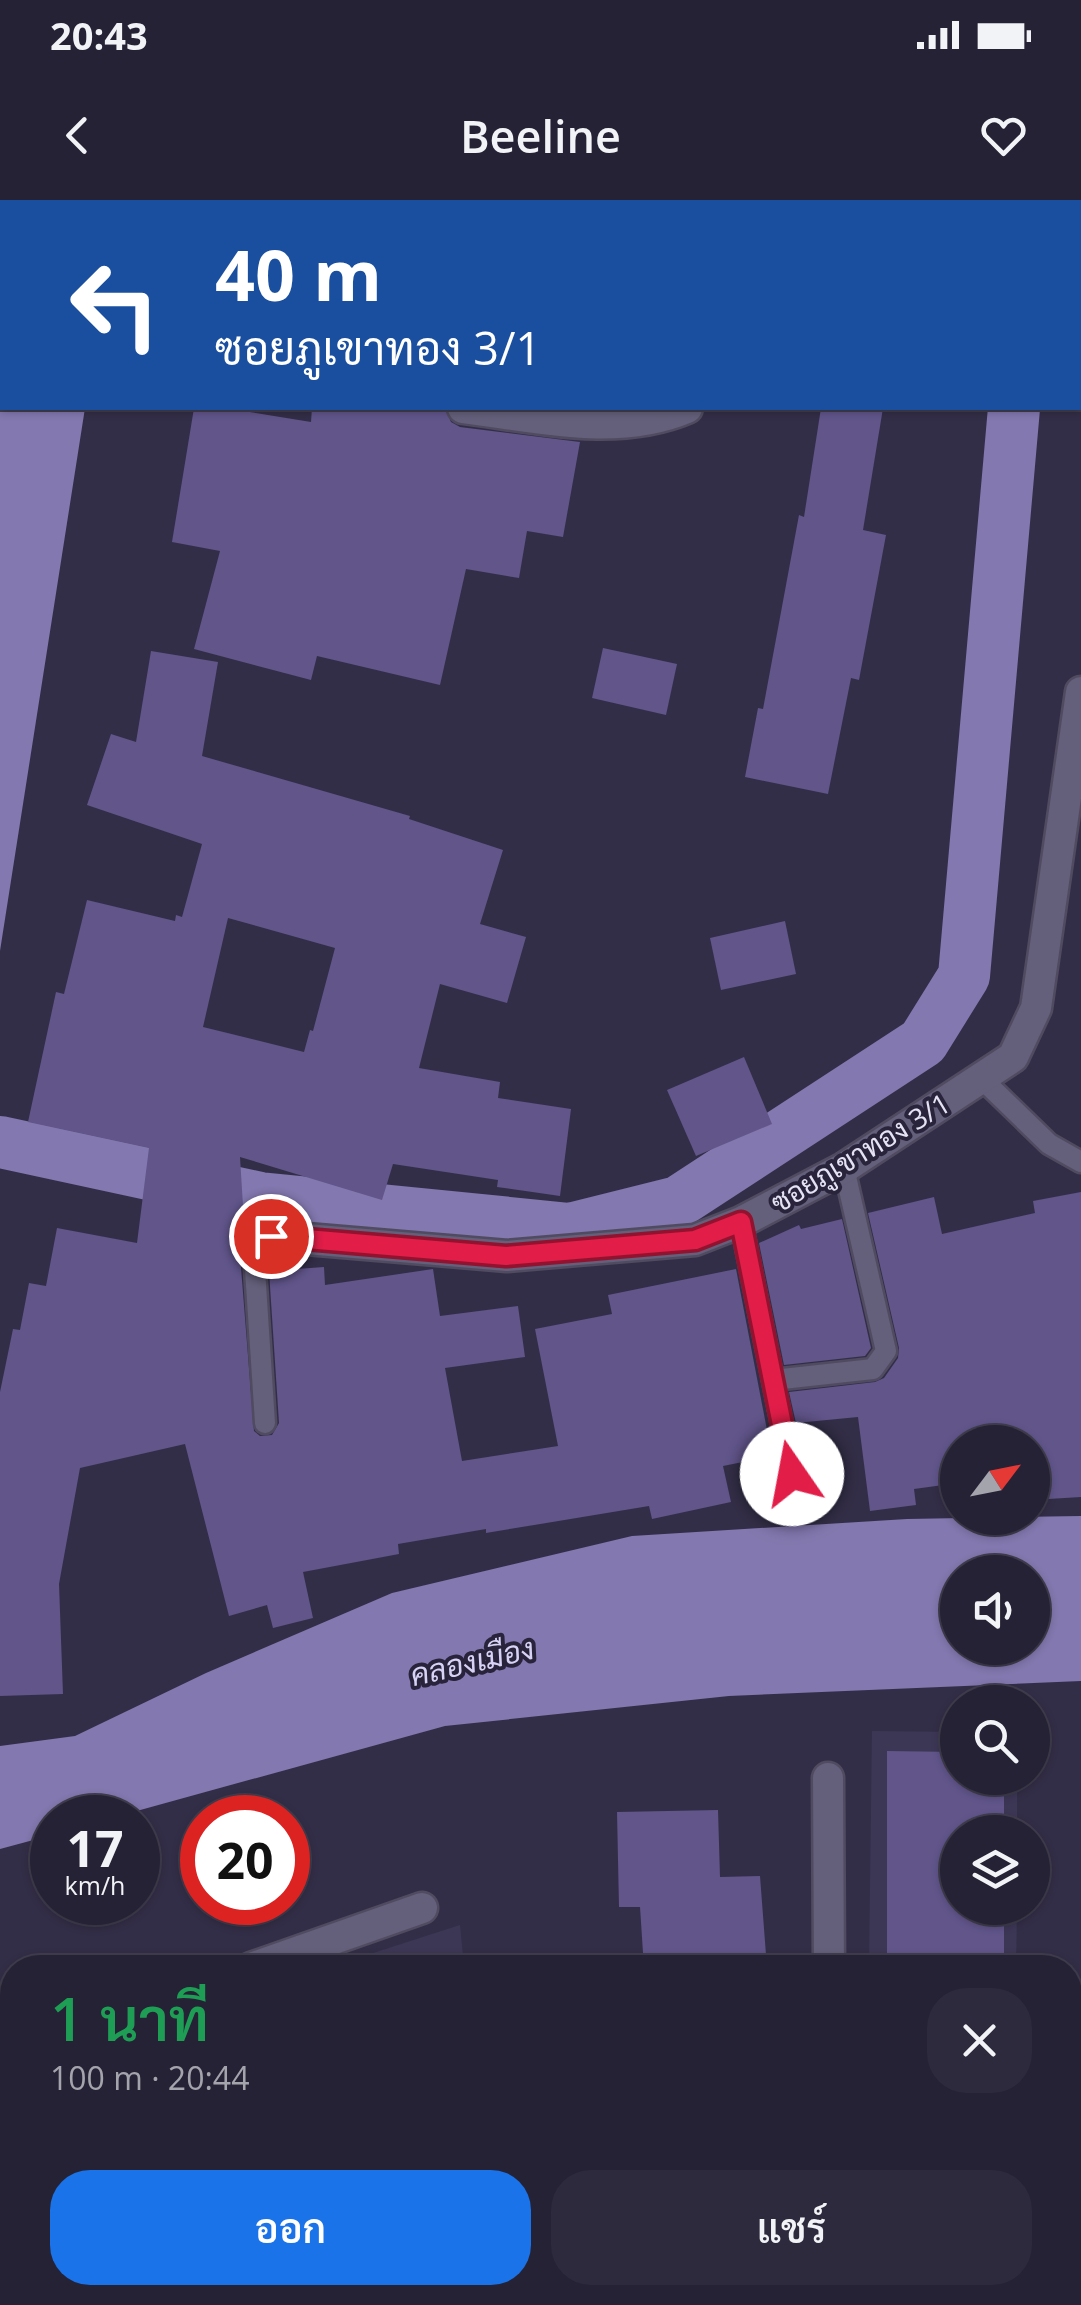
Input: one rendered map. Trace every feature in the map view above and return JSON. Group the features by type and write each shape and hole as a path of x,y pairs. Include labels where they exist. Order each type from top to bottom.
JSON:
{"street":[{"path":"480,410 603,424 644,421 680,410"},
{"name":"ซอยภูเขาทอง 3/1","path":"271,1236 506,1256 695,1240 741,1222 844,1168 982,1078 1013,1057 1036,1008 1081,692"},
{"path":"828,1778 829,1955"},
{"path":"288,1955 422,1908"}],"lane":[{"path":"982,1078 1049,1144 1081,1162"},
{"path":"773,1380 873,1369 886,1351 844,1168"},
{"path":"741,1222 792,1474"},
{"path":"265,1423 254,1254 258,1245 271,1236"}],"shaded area":[{"path":"872,1731 940,1732 940,1795 1017,1795 1017,1815 940,1815 940,1925 1017,1925 1016,1955 869,1955"},
{"path":"460,1925 463,1955 367,1955"}],"water":[{"path":"0,410 85,410 0,951"},
{"name":"คลองเมือง","path":"1081,1516 1081,1681 729,1696 445,1726 195,1795 180,1795 180,1799 160,1805 160,1795 30,1795 30,1841 0,1849 0,1746 75,1736 206,1673 392,1593 632,1536 940,1518 940,1535 1050,1535 1050,1517"}],"building":[{"path":"194,410 237,410 311,422 312,410 446,410 451,422 460,427 580,442 563,537 527,531 519,578 466,569 440,685 317,656 311,680 194,649 220,551 172,542"},
{"path":"821,410 883,410 863,530 886,535 859,680 851,678 828,794 745,777 758,708 763,709 799,515 804,517"},
{"path":"603,648 677,664 666,715 592,698"},
{"path":"151,651 218,662 202,756 410,816 409,819 503,850 480,924 526,937 507,1003 440,984 419,1068 500,1082 498,1098 571,1109 560,1196 497,1187 498,1180 393,1164 382,1200 240,1157 245,1239 240,1255 254,1431 260,1436 272,1435 279,1423 269,1271 324,1267 325,1285 433,1269 440,1316 518,1306 525,1357 445,1368 462,1461 558,1446 535,1329 612,1314 608,1295 736,1269 772,1456 723,1466 731,1502 652,1519 649,1506 398,1544 399,1554 303,1572 313,1618 273,1628 267,1605 229,1616 185,1444 80,1468 59,1584 63,1694 0,1696 0,1392 13,1329 20,1330 29,1283 46,1286 57,1228 137,1243 149,1148 28,1122 56,992 64,994 87,900 175,921 176,915 182,917 202,844 87,805 111,734 136,742","holes":["228,918 335,948 304,1052 203,1027"]},
{"path":"785,921 796,974 721,990 710,938"},
{"path":"744,1057 772,1124 696,1156 667,1090"},
{"path":"1081,1192 1081,1497 1050,1499 1050,1425 940,1425 940,1485 914,1489 916,1505 870,1511 858,1417 796,1423 789,1392 875,1382 884,1378 898,1358 899,1348 868,1213 934,1197 942,1234 1035,1213 1033,1201"},
{"path":"842,1219 871,1348 865,1356 784,1365 759,1243 799,1225 801,1229"},
{"path":"887,1751 940,1752 940,1795 1004,1795 1004,1815 940,1815 940,1925 1004,1925 1004,1955 887,1955"},
{"path":"718,1810 720,1877 760,1876 766,1955 643,1955 640,1907 619,1907 617,1812"}],"waterway":[{"path":"0,1142 260,1198 570,1229 678,1202 923,1042 964,976 1014,410"}],"route":[{"path":"271,1236 506,1256 695,1240 741,1222 792,1474"}]}
